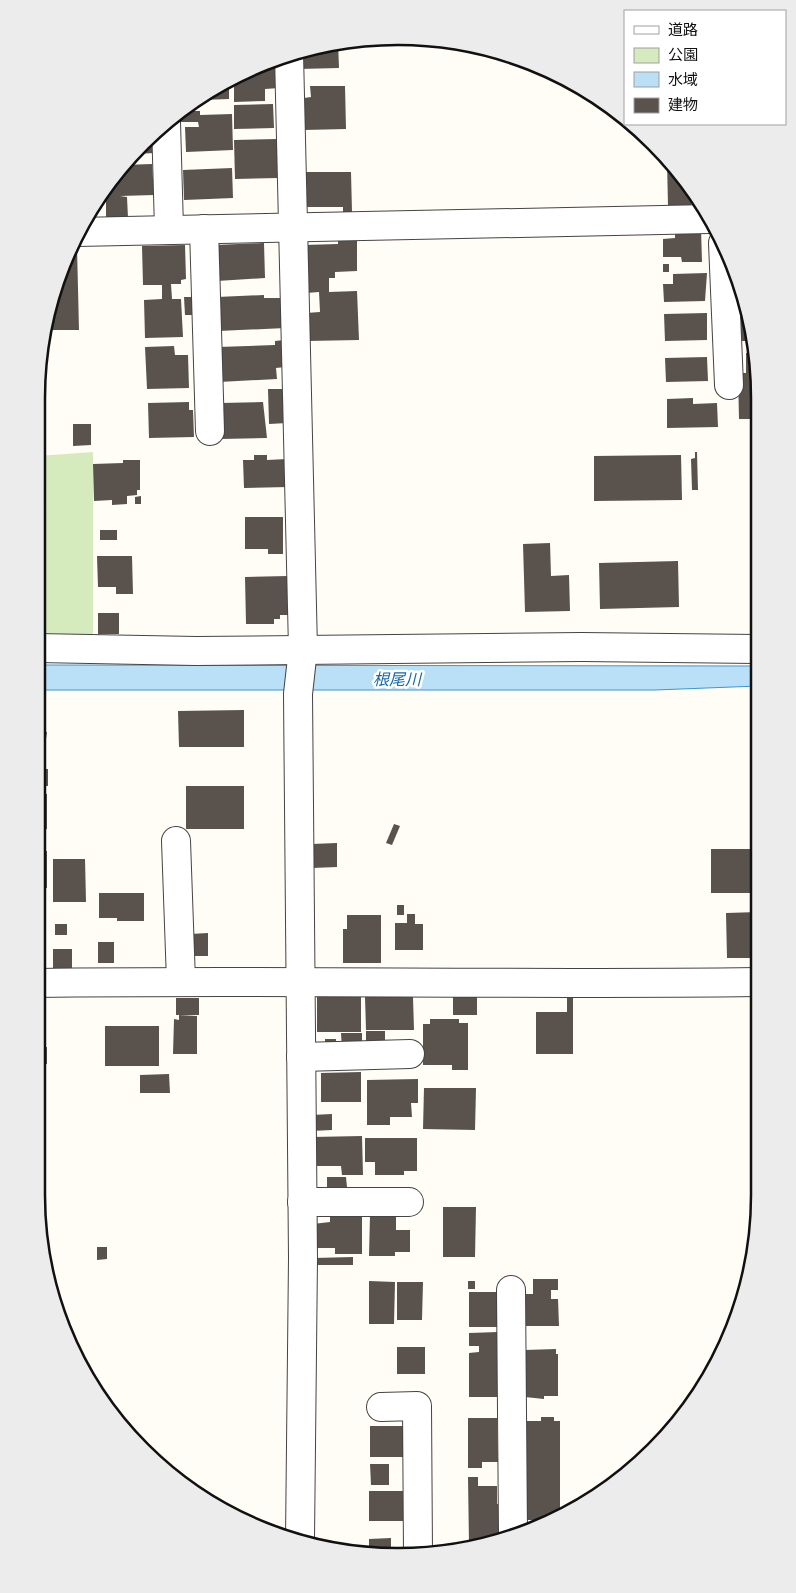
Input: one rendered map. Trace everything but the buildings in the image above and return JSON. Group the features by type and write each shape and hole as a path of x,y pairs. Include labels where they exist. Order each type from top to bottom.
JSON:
{"street":[{"path":"289,63 302,656 298,694 302,1202 300,1534"},
{"path":"166,132 169,229"},
{"path":"86,232 702,219"},
{"path":"204,229 210,431"},
{"path":"724,263 729,385"},
{"path":"45,648 196,651 302,656 582,647 751,648"},
{"path":"176,841 181,981"},
{"path":"45,983 301,981 580,984 751,982"},
{"path":"301,1057 410,1054"},
{"path":"302,1202 409,1202"},
{"path":"510,1290 513,1528"},
{"path":"381,1407 417,1406 418,1547"}],"green space":[{"path":"93,452 93,635 45,633 45,455"}],"water":[{"name":"根尾川","path":"45,665 751,666 751,686 655,690 45,690"}]}
